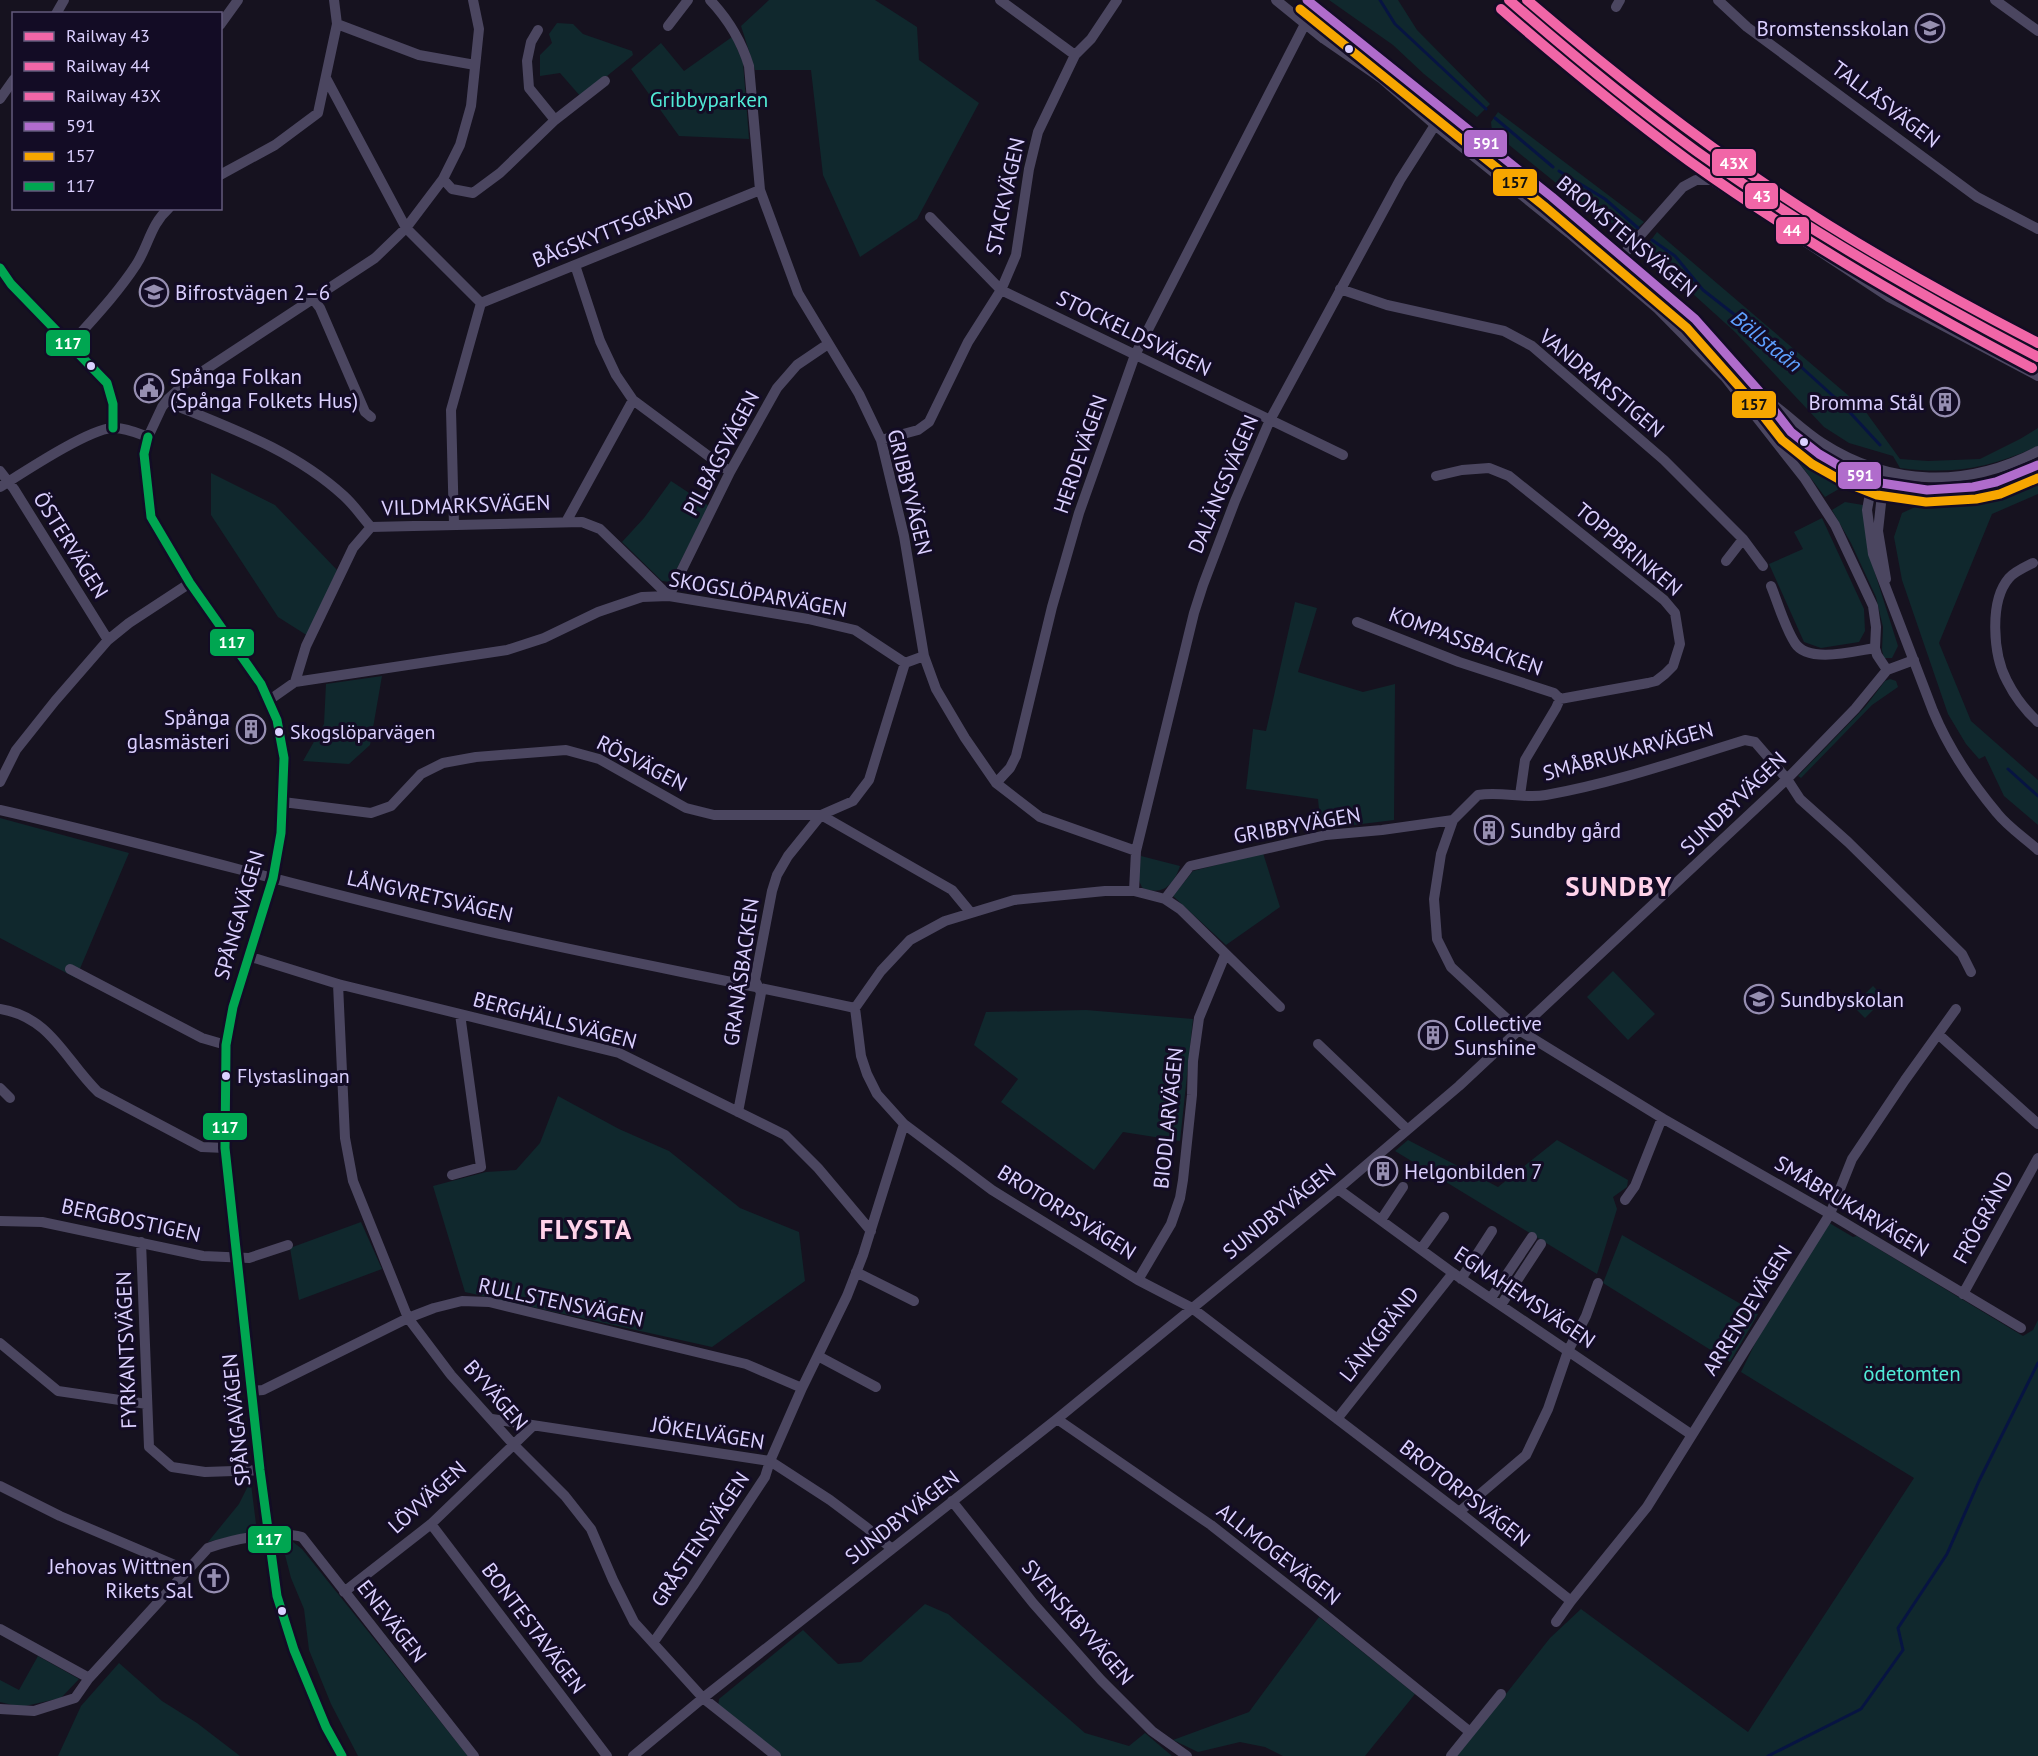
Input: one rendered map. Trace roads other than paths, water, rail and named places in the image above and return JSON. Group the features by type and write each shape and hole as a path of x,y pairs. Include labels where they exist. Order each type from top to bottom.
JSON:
{"street":[{"path":"222,22 238,0"},
{"path":"222,174 275,145 318,113 337,24 334,0"},
{"name":"SPÅNGAVÄGEN","path":"342,1756 326,1726 286,1627 277,1596 260,1470 225,1148 226,1045 233,1007 273,878 281,833 284,758 277,720 261,684 190,583 151,517 144,454 148,437 168,399 188,381 375,258 406,228 443,179 460,145 471,106 479,29 472,0"},
{"path":"668,26 688,0"},
{"name":"GRIBBYVÄGEN","path":"710,0 722,13 744,46 749,66 760,190 798,293 859,394 881,440 904,537 924,656 936,689 965,738 996,783 1040,817 1136,851"},
{"path":"1000,0 1075,55"},
{"name":"STACKVÄGEN","path":"881,440 918,430 929,422 968,342 1001,290 1016,255 1029,170 1038,132 1075,55 1091,39 1117,0"},
{"path":"1276,0 1342,53 1382,80 1569,233 1658,309 1725,377 1805,479 1835,525 1873,606 1876,627 1875,648 1887,670 1914,660"},
{"name":"BROMSTENSVÄGEN","path":"1307,0 1623,255 1698,322 1768,401 1783,424 1810,447 1851,472 1878,482 1914,489 1961,489 1992,483 2038,465"},
{"name":"TALLÅSVÄGEN","path":"1718,0 1747,27 1977,197 2038,229"},
{"path":"1995,0 2038,31"},
{"path":"337,24 419,55 475,65"},
{"name":"HERDEVÄGEN","path":"996,783 1010,768 1016,756 1052,607 1079,513 1135,356 1305,24"},
{"path":"538,30 531,42 527,61 529,88 555,120"},
{"path":"326,78 406,228 481,303 451,410 454,525"},
{"path":"443,179 452,189 473,193 500,173 555,120 605,81"},
{"path":"0,99 12,82"},
{"name":"DALÄNGSVÄGEN","path":"1134,891 1136,851 1171,706 1203,585 1235,501 1270,420 1400,180 1435,125"},
{"path":"1623,255 1683,187 1696,180 1712,180 1889,297 2038,376"},
{"name":"BÅGSKYTTSGRÄND","path":"481,303 760,190"},
{"path":"70,345 106,305 137,263 154,225 167,210"},
{"name":"STOCKELDSVÄGEN","path":"930,217 1001,290 1343,455"},
{"path":"575,265 600,341 616,375 633,400 730,472"},
{"path":"0,268 10,284 107,384 113,404 113,428"},
{"name":"VANDRARSTIGEN","path":"1340,289 1387,305 1503,331 1532,346 1664,460 1743,539 1762,566"},
{"path":"313,299 320,308 365,412 370,417"},
{"name":"PILBÅGSVÄGEN","path":"669,596 730,472 777,388 797,365 828,344"},
{"name":"VILDMARKSVÄGEN","path":"168,399 177,406 277,448 314,471 345,497 371,527 582,522 600,529 669,596"},
{"path":"566,522 633,400"},
{"name":"BROMSTENSVÄGEN","path":"1768,401 1822,443 1849,457 1879,469 1921,477 1952,478 1979,474 2038,451"},
{"path":"4,484 84,437 113,428 148,437"},
{"name":"TOPPBRINKEN","path":"1436,476 1462,470 1489,468 1509,476 1664,600 1675,613 1680,644 1678,657 1665,675 1648,683 1560,699"},
{"path":"1879,469 1878,531 1887,589 1941,730 1998,814 2038,850"},
{"name":"ÖSTERVÄGEN","path":"0,471 4,484 108,640"},
{"path":"295,682 306,646 353,548 371,527"},
{"path":"1726,561 1743,539"},
{"path":"2033,563 2010,577 1999,595 1995,621 1996,648 2005,679 2026,711 2038,722"},
{"path":"0,782 16,750 55,700 108,640 129,623 190,583"},
{"path":"1771,586 1795,644 1805,651 1833,655 1875,648"},
{"name":"SKOGSLÖPARVÄGEN","path":"268,701 295,682 507,650 544,638 598,612 642,597 669,596 808,619 855,630 905,663"},
{"name":"KOMPASSBACKEN","path":"1357,622 1459,662 1554,693 1560,699"},
{"path":"821,815 853,801 869,780 905,663 924,656"},
{"name":"SUNDBYVÄGEN","path":"633,1756 703,1698 1057,1419 1338,1189 1459,1086 1787,779 1855,709 1887,670"},
{"path":"1520,795 1525,760 1560,699"},
{"name":"SMÅBRUKARVÄGEN","path":"1787,779 1755,742 1745,740 1597,784 1543,796 1504,793 1478,795 1453,820 1441,854 1434,899 1437,939 1451,967 1520,1030 1662,1118 1830,1214 2021,1328"},
{"name":"RÖSVÄGEN","path":"283,802 371,813 391,806 422,774 443,763 476,757 566,750 599,759 686,808 714,815 821,815 952,890 971,913"},
{"path":"1787,779 1800,799 1848,842 1962,954 1971,972"},
{"name":"LÅNGVRETSVÄGEN","path":"0,810 82,828 488,931 855,1008"},
{"name":"GRANÅSBACKEN","path":"738,1112 761,993 755,980 772,891 777,875 789,855 821,815"},
{"name":"GRIBBYVÄGEN","path":"1165,899 1190,866 1326,835 1453,820"},
{"path":"855,1008 881,971 910,940 945,921 1014,900 1105,891 1134,891 1165,899 1180,909 1280,1007"},
{"name":"BIODLARVÄGEN","path":"1138,1280 1171,1224 1180,1198 1186,1159 1193,1061 1199,1018 1225,955"},
{"name":"BERGHÄLLSVÄGEN","path":"248,956 338,984 619,1053 785,1135 818,1168 871,1231"},
{"path":"70,969 202,1038 226,1045"},
{"name":"BYVÄGEN","path":"338,984 345,1138 353,1181 408,1318 451,1375 513,1444 565,1496 591,1529 634,1622 703,1698 776,1756"},
{"name":"BROTORPSVÄGEN","path":"855,1008 861,1056 867,1074 877,1094 904,1124 992,1190 1138,1280 1192,1308 1459,1512 1571,1601"},
{"name":"ARRENDEVÄGEN","path":"1556,1622 1647,1507 1830,1214 1852,1159 1956,1008"},
{"path":"0,1009 26,1017 44,1028 57,1041 84,1078 108,1097 202,1147 225,1148"},
{"path":"452,1175 481,1167 460,1014"},
{"path":"1938,1034 2038,1124"},
{"path":"1318,1044 1407,1129"},
{"path":"0,1088 10,1098"},
{"path":"1625,1200 1635,1186 1662,1118"},
{"name":"GRÅSTENSVÄGEN","path":"653,1643 765,1477 802,1388 847,1296 871,1231 904,1124"},
{"name":"FRÖGRÄND","path":"1963,1294 2038,1158"},
{"path":"1381,1220 1403,1187"},
{"name":"EGNAHEMSVÄGEN","path":"1338,1189 1457,1276 1692,1435"},
{"path":"1421,1249 1444,1217"},
{"name":"BERGBOSTIGEN","path":"0,1221 42,1222 203,1256 249,1258 288,1245"},
{"name":"LÄNKGRÄND","path":"1337,1419 1492,1231"},
{"path":"1491,1298 1536,1240 1501,1305"},
{"name":"FYRKANTSVÄGEN","path":"141,1242 149,1447 172,1467 205,1472 260,1470"},
{"path":"856,1272 914,1301"},
{"path":"1459,1512 1526,1455 1548,1409 1568,1351 1586,1316 1598,1282"},
{"name":"RULLSTENSVÄGEN","path":"252,1391 263,1390 408,1318 462,1301 489,1302 746,1364 802,1388"},
{"path":"0,1343 58,1391 147,1404"},
{"path":"818,1356 876,1387"},
{"name":"JÖKELVÄGEN","path":"492,1419 770,1461 830,1500 892,1550"},
{"name":"ALLMOGEVÄGEN","path":"1057,1419 1211,1525 1470,1732"},
{"name":"LÖVVÄGEN","path":"344,1592 431,1524 533,1426"},
{"path":"0,1486 60,1516 189,1571"},
{"name":"SVENSKBYVÄGEN","path":"952,1501 1033,1603 1101,1680 1152,1731 1187,1756"},
{"name":"BONTESTAVÄGEN","path":"431,1524 607,1756"},
{"name":"ENEVÄGEN","path":"268,1536 290,1534 302,1537 474,1756"},
{"path":"0,1709 34,1711 75,1698 89,1678 208,1548 221,1543 268,1536"},
{"path":"0,1629 89,1678"},
{"path":"1451,1756 1501,1694"}],"waterway":[{"name":"Bällstaån","path":"1380,0 1395,24 1486,109"},
{"name":"Bällstaån","path":"1495,118 1553,167"},
{"name":"Bällstaån","path":"1559,171 1605,199 1638,228"},
{"name":"Bällstaån","path":"1652,240 1675,256 1703,290 1799,365 1843,405 1880,445"},
{"name":"Bällstaån","path":"2008,769 2038,796"},
{"path":"1768,1756 1861,1709 1903,1650 1898,1628 1947,1554 1979,1481 2038,1363"}],"rail line":[{"name":"43","path":"1509,0 1624,97 1737,180 1864,260 2038,357"},
{"name":"43X","path":"1527,0 1644,96 1768,186 1900,268 2038,343"},
{"name":"44","path":"1501,9 1617,106 1730,190 1857,270 2032,368"}],"place":[{"name":"Bromstensskolan","path":"1930,28"},
{"name":"Bifrostvägen 2–6","path":"154,292"},
{"name":"Spånga Folkan (Spånga Folkets Hus)","path":"149,388"},
{"name":"Bromma Stål","path":"1945,402"},
{"name":"Spånga glasmästeri","path":"251,729"},
{"name":"Skogslöparvägen","path":"279,732"},
{"name":"Sundby gård","path":"1489,830"},
{"name":"Sundbyskolan","path":"1759,999"},
{"name":"Collective Sunshine","path":"1433,1035"},
{"name":"Flystaslingan","path":"226,1076"},
{"name":"Helgonbilden 7","path":"1383,1171"},
{"name":"Jehovas Wittnen Rikets Sal","path":"214,1578"}],"district":[{"name":"SUNDBY","path":"1619,886"},
{"name":"FLYSTA","path":"586,1229"}],"park label":[{"name":"Gribbyparken","path":"709,99"},
{"name":"ödetomten","path":"1912,1373"}]}
